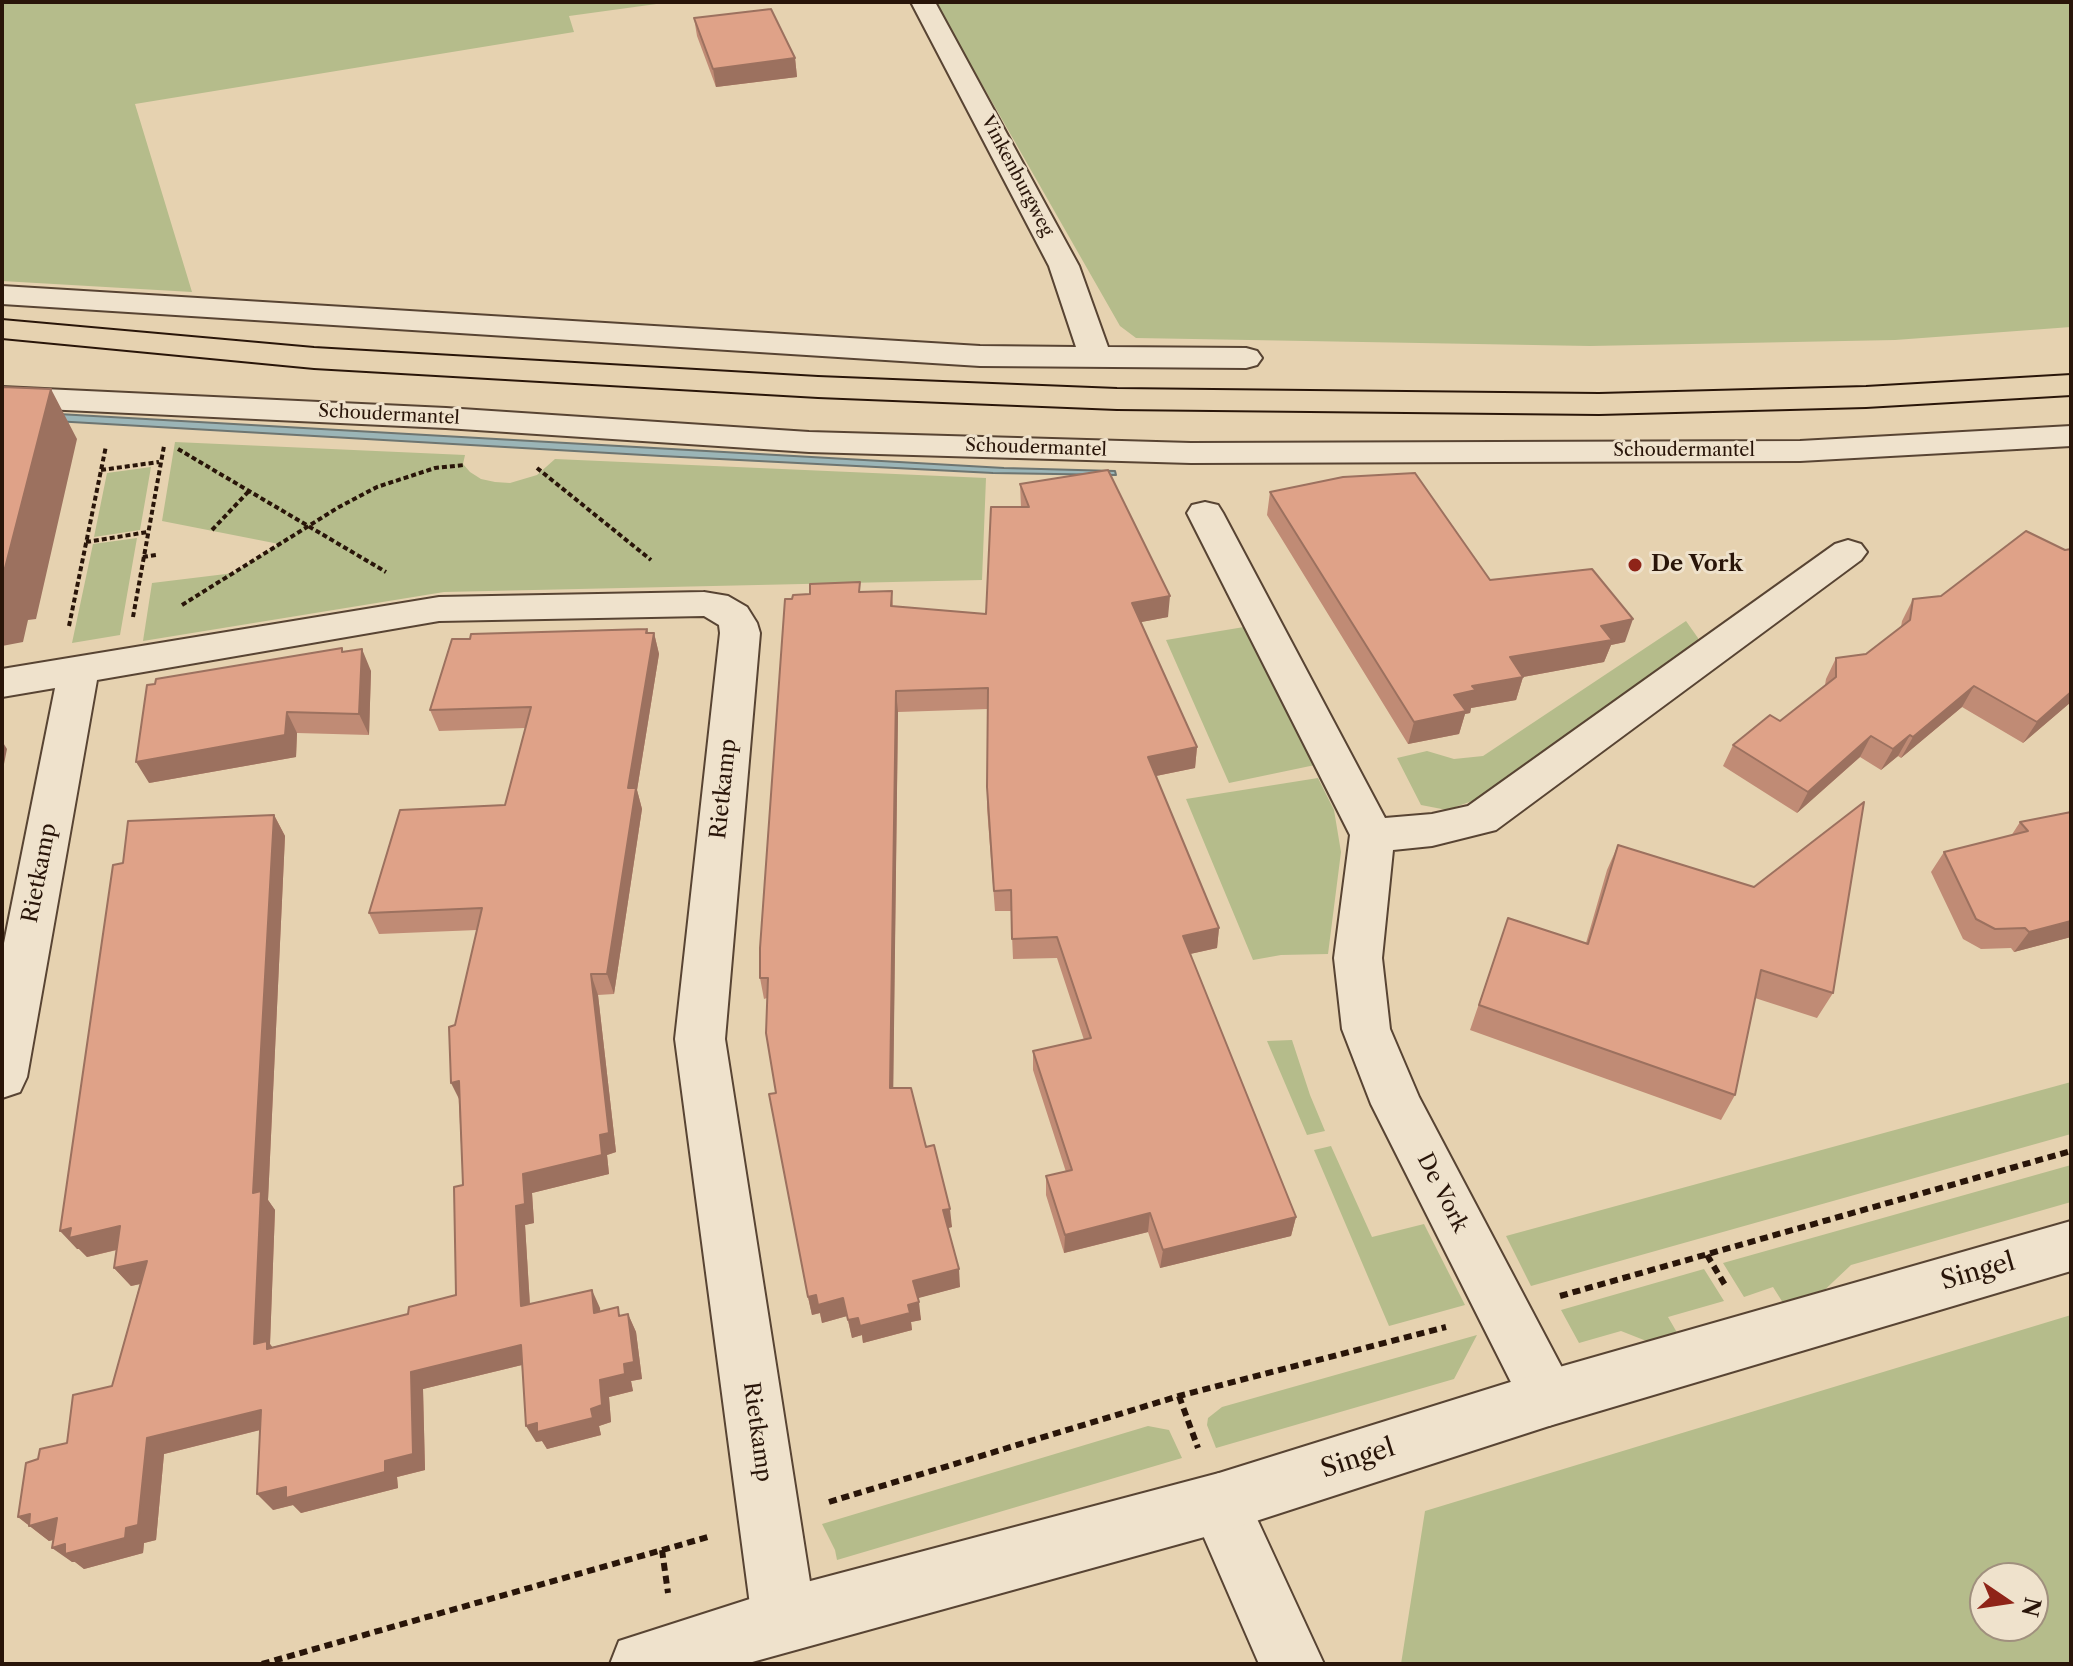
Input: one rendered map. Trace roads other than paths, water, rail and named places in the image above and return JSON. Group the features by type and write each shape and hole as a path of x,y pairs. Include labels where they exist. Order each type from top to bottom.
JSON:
{"main road":[{"path":"2,329 314,358 818,387 1303,403 1599,404 1866,397 2071,385"},
{"path":"2,358 314,358"}],"street":[{"name":"Vinkenburgweg","path":"923,2 1064,266 1095,356"},
{"path":"2,295 980,356 1246,358"},
{"name":"Schoudermantel","path":"2,397 446,418 809,442 1191,453 1800,451 2071,436"},
{"path":"1205,513 1372,835 1432,830 1481,819 1848,552"},
{"name":"Rietkamp","path":"2,683 73,651 127,650 439,609 704,604 723,610 738,623 700,1039 784,1620"},
{"name":"Rietkamp","path":"2,1077 73,651"},
{"name":"De Vork","path":"1372,835 1358,958 1366,1029 1396,1104 1549,1398"},
{"name":"Singel","path":"642,1664 784,1620 1219,1503 1549,1398 2071,1246"},
{"path":"1219,1503 1292,1664"}],"water":[{"path":"41,413 1004,468 1115,471 1116,475 993,473 2,418"}],"place":[{"name":"De Vork","path":"1635,565"}]}
